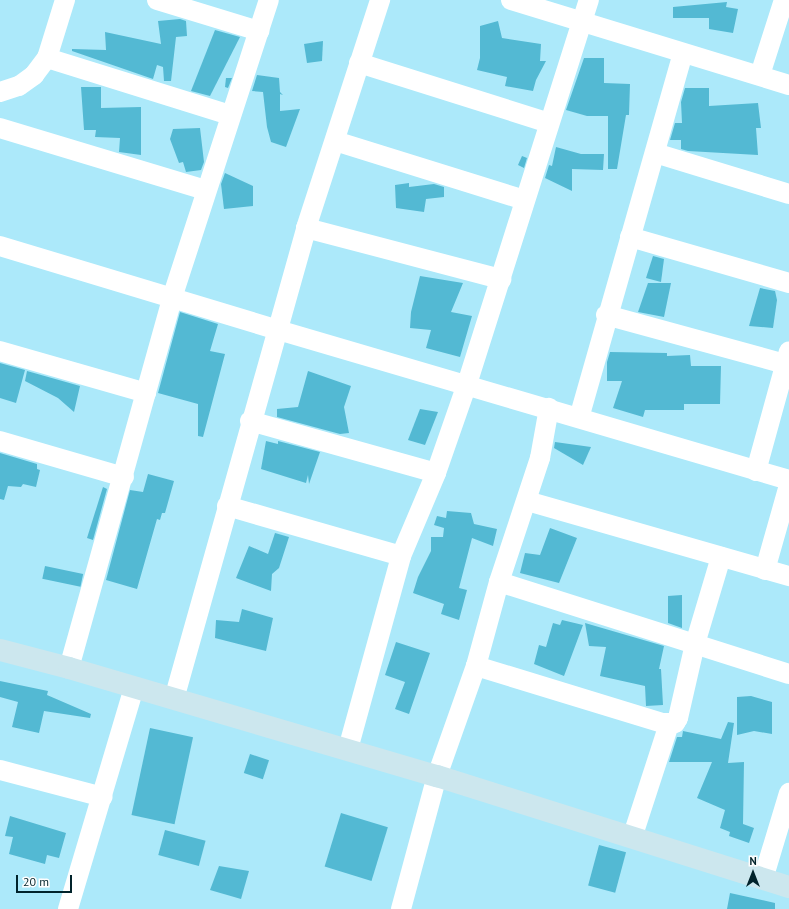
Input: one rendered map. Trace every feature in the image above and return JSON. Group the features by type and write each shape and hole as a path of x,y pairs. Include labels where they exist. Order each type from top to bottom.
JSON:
{"street":[{"path":"0,92 19,86 34,75 47,58 65,0"},
{"path":"157,0 259,31"},
{"path":"69,668 124,477 172,298 269,0"},
{"path":"174,699 250,421 306,228 380,0"},
{"path":"511,0 683,54 760,75 789,85"},
{"path":"348,749 400,556 436,474 467,384 501,279 524,200 589,0"},
{"path":"760,75 784,0"},
{"path":"578,418 606,315 683,54"},
{"path":"47,58 230,116"},
{"path":"359,63 549,123"},
{"path":"0,128 206,190"},
{"path":"335,142 524,200"},
{"path":"655,153 789,194"},
{"path":"306,228 501,279"},
{"path":"630,237 789,283"},
{"path":"0,246 789,480"},
{"path":"606,315 787,358 756,471"},
{"path":"0,351 146,393"},
{"path":"401,909 437,776 476,666 499,582 540,458 549,408"},
{"path":"250,421 436,474"},
{"path":"0,441 124,477"},
{"path":"766,570 789,485"},
{"path":"527,501 789,576"},
{"path":"227,506 400,556"},
{"path":"476,666 669,724 675,723 678,718 695,644 721,557"},
{"path":"499,582 789,674"},
{"path":"0,650 69,668 348,749 789,887"},
{"path":"68,909 103,796 134,688"},
{"path":"632,838 669,724"},
{"path":"0,770 103,796"},
{"path":"762,879 789,792"}],"building":[{"path":"727,2 726,7 738,9 733,33 709,29 709,18 673,18 673,7"},
{"path":"180,19 186,21 187,36 176,37 171,81 164,81 163,67 157,65 153,79 72,51 72,49 106,50 105,32 161,44 158,21"},
{"path":"498,21 502,38 541,44 540,61 546,61 536,80 533,91 505,86 507,77 477,70 480,58 480,26"},
{"path":"215,30 240,37 210,96 191,91"},
{"path":"323,41 322,61 307,63 304,44"},
{"path":"584,58 604,58 604,83 630,84 629,115 626,115 617,169 608,169 608,116 587,116 566,110"},
{"path":"257,75 279,78 280,92 283,95 280,94 280,111 300,109 286,147 271,142 267,127 263,92 252,91"},
{"path":"226,78 232,78 228,88 225,87"},
{"path":"81,87 101,87 101,108 141,107 141,155 119,152 120,138 95,137 96,130 84,130"},
{"path":"685,88 709,88 709,106 758,103 761,128 756,128 758,155 688,151 681,149 681,140 670,140 675,123 682,123 681,102"},
{"path":"200,128 204,162 201,170 186,172 183,162 179,163 170,139 173,129"},
{"path":"556,147 581,154 604,154 603,170 572,169 572,191 545,178 549,165 552,166"},
{"path":"522,156 527,158 524,168 518,165"},
{"path":"225,173 253,186 253,206 224,209 221,184"},
{"path":"409,183 409,187 434,184 444,187 444,197 426,199 424,212 396,208 395,185"},
{"path":"653,256 664,259 661,282 646,278"},
{"path":"420,276 463,283 451,312 472,316 460,357 426,348 431,330 410,328 411,312"},
{"path":"648,283 671,283 664,317 638,312"},
{"path":"760,288 775,291 777,300 773,328 749,326"},
{"path":"180,312 218,324 210,351 225,354 203,437 198,436 198,404 158,393"},
{"path":"610,352 667,353 667,356 690,355 691,366 721,366 720,404 684,404 684,410 645,410 643,417 613,408 622,381 607,381 607,362"},
{"path":"0,363 25,370 16,403 0,398"},
{"path":"27,371 80,386 74,412 58,398 25,381"},
{"path":"308,371 351,386 344,407 349,433 340,434 277,417 277,409 298,407"},
{"path":"420,409 438,412 425,445 408,440"},
{"path":"266,441 278,444 278,441 320,452 309,484 308,475 306,483 261,469"},
{"path":"555,442 591,447 583,465 554,448"},
{"path":"0,453 37,464 37,469 40,470 36,487 23,484 21,487 8,486 4,500 0,499"},
{"path":"148,474 174,481 165,513 162,513 160,520 157,519 137,589 106,580 130,490 143,492"},
{"path":"103,487 107,489 93,540 87,538"},
{"path":"447,511 471,513 474,524 497,529 493,546 472,538 459,588 467,590 459,620 441,614 444,604 413,593 418,577 431,551 431,537 443,537 444,528 434,525 437,516 446,518"},
{"path":"550,528 577,538 559,583 520,573 525,553 540,555"},
{"path":"275,533 289,537 279,568 272,574 271,591 236,578 249,546 268,554"},
{"path":"45,566 83,574 80,587 42,579"},
{"path":"682,595 682,628 668,623 668,596"},
{"path":"242,609 273,618 266,651 215,638 216,620 239,622"},
{"path":"562,620 583,625 564,676 534,664 539,645 546,647 553,623 560,625"},
{"path":"585,623 664,646 659,669 661,669 663,705 646,706 645,686 600,676 606,647 589,646"},
{"path":"396,642 430,653 409,714 395,709 405,682 385,675"},
{"path":"0,681 48,691 47,695 91,714 90,718 44,711 39,733 12,727 18,702 0,697"},
{"path":"751,696 772,702 772,734 754,731 737,735 737,697"},
{"path":"728,722 734,723 728,763 744,762 743,824 754,828 749,843 729,836 730,832 720,828 725,810 697,798 712,762 669,762 677,737 682,737 683,731 721,739"},
{"path":"150,728 193,737 175,824 131,815"},
{"path":"250,754 269,760 263,779 244,773"},
{"path":"341,813 388,827 371,881 325,867"},
{"path":"10,816 66,833 59,858 47,855 45,864 9,854 13,837 5,836"},
{"path":"165,830 206,841 199,866 158,855"},
{"path":"599,845 626,852 615,893 588,886"},
{"path":"219,866 249,871 241,899 210,890"},
{"path":"730,893 775,903 775,909 727,909"}]}
